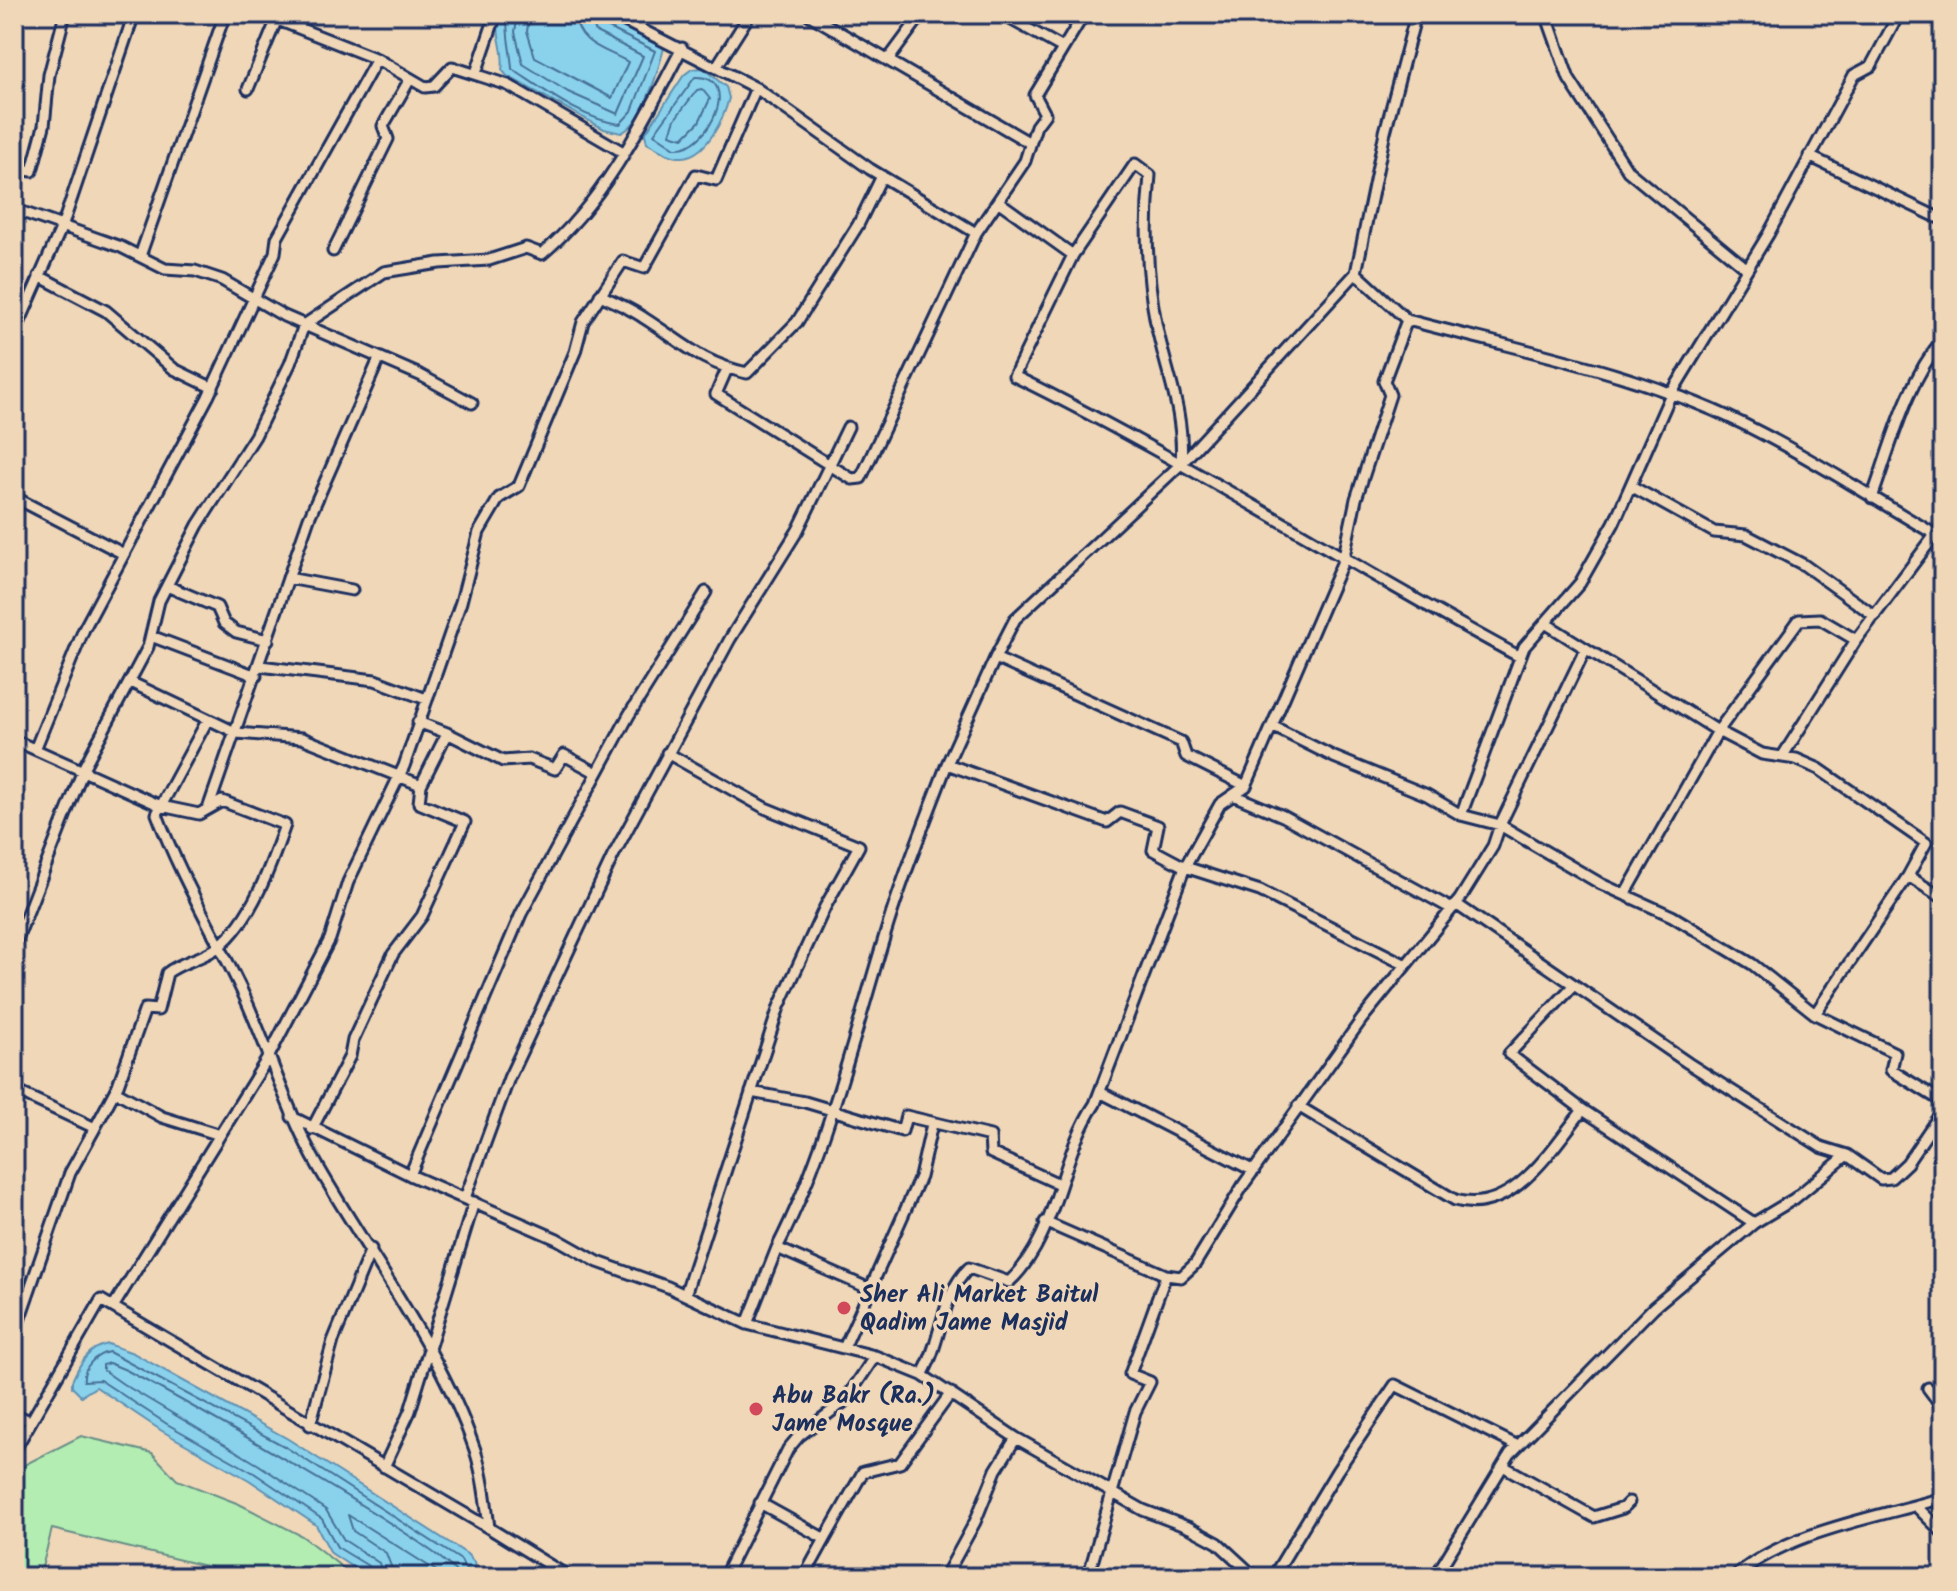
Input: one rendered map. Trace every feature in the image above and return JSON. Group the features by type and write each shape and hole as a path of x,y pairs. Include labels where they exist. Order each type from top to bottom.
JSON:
{"street":[{"path":"14,185 19,169 32,171 44,126 49,75 65,14"},
{"path":"14,335 63,224 134,14"},
{"path":"140,256 225,14"},
{"path":"263,14 278,17 377,59 425,87 434,86 452,67 508,85 623,152"},
{"path":"476,73 496,14"},
{"path":"611,14 756,88 882,176 976,233"},
{"path":"717,66 750,14"},
{"path":"808,14 1030,143"},
{"path":"888,60 922,14"},
{"path":"1001,14 1063,48"},
{"path":"727,369 716,394 852,479 861,478 976,233 1025,161 1030,143 1045,114 1035,95 1084,14"},
{"path":"747,1324 777,1248 810,1183 889,922 947,764 995,658 1015,619 1181,464 1356,273 1385,132 1416,14"},
{"path":"1546,14 1569,79 1628,171 1746,268"},
{"path":"1461,815 1520,657 1580,583 1631,486 1671,394 1854,75 1871,66 1899,14"},
{"path":"248,89 278,17"},
{"path":"14,947 96,742 130,682 151,636 159,601 198,525 255,436 290,364 304,325 384,272 439,263 489,260 526,248 542,254 583,209 623,152 682,48"},
{"path":"36,747 84,629 213,388 275,253 277,238 377,59"},
{"path":"333,251 388,139 383,126 410,79"},
{"path":"113,1307 269,1056 330,939 348,882 399,774 461,602 479,532 499,498 519,486 575,352 583,322 623,261 644,268 696,175 716,180 756,88"},
{"path":"1809,156 1943,220"},
{"path":"1181,464 1183,429 1157,326 1148,274 1146,216 1150,175 1135,164 1073,255 1014,376 1181,464 1343,561 1520,657"},
{"path":"600,295 646,318 696,355 727,369 747,373 791,329 858,225 882,176"},
{"path":"999,202 1073,255"},
{"path":"14,209 63,224 165,269 195,271 222,280 304,325 420,375 472,403"},
{"path":"1356,273 1407,320 1595,370 1671,394 1758,431 1939,537 1856,640 1782,757"},
{"path":"39,276 106,311 174,369 213,388"},
{"path":"922,1375 931,1360 958,1278 969,1268 1009,1282 1021,1271 1045,1222 1078,1129 1100,1092 1185,867 1220,804 1246,786 1343,561 1356,499 1390,395 1384,381 1407,320"},
{"path":"1872,498 1910,396 1933,351 1943,339"},
{"path":"208,809 237,733 309,518 379,359"},
{"path":"384,1467 410,1411 470,1200 509,1078 566,954 667,753 730,639 798,530 848,427"},
{"path":"1631,486 1714,532 1746,535 1804,565 1875,616"},
{"path":"14,497 122,553"},
{"path":"288,578 352,590"},
{"path":"167,586 217,607 224,623 236,632 268,640"},
{"path":"410,1175 493,973 597,773 706,592"},
{"path":"1626,893 1718,731 1799,620 1820,619 1856,640"},
{"path":"1545,623 1718,731 1762,754 1819,769 1926,843 1908,876 1815,1014"},
{"path":"151,636 258,671 375,680 426,699"},
{"path":"1045,1222 1166,1275 1181,1277 1195,1264 1298,1106 1454,906 1493,846 1500,825 1585,650"},
{"path":"995,658 1181,742 1186,756 1246,786"},
{"path":"130,682 237,733 302,738 421,785"},
{"path":"207,721 157,814 170,850 242,990 292,1117 318,1167 371,1249 428,1352 475,1450 489,1528"},
{"path":"418,722 503,761 529,759 555,769 564,755 597,773"},
{"path":"1272,726 1334,757 1427,795 1461,815 1500,825 1601,884 1626,893 1752,964 1815,1014 1895,1053 1891,1070 1943,1102"},
{"path":"312,1129 350,1056 353,1040 393,954 422,916 465,822 419,803 421,785 447,733"},
{"path":"14,740 36,747 161,806 199,814 222,801 285,825 246,912 218,947 167,973 163,1001 158,1010 145,1009 115,1091 74,1164 14,1335"},
{"path":"667,753 765,808 859,846 825,907 779,1007 685,1295"},
{"path":"947,764 1107,822 1120,812 1158,826 1153,850 1185,867 1260,891 1406,965"},
{"path":"1233,795 1283,816 1454,906 1821,1147 1847,1155 1881,1179 1891,1178 1907,1163 1943,1110"},
{"path":"1908,876 1943,898"},
{"path":"1574,985 1509,1054 1583,1110 1754,1223"},
{"path":"14,1090 95,1128"},
{"path":"115,1091 162,1117 220,1135"},
{"path":"751,1092 831,1109 902,1131 906,1116 990,1136 991,1153 1059,1184"},
{"path":"1100,1092 1254,1171"},
{"path":"1298,1106 1455,1200 1482,1204 1498,1199 1516,1186 1546,1157 1583,1110"},
{"path":"292,1117 410,1175 557,1239 598,1262 685,1295 747,1324 875,1356 922,1375 1016,1438 1143,1510 1190,1528 1218,1543 1255,1577"},
{"path":"844,1348 920,1177 932,1124"},
{"path":"1435,1577 1518,1446 1654,1307 1754,1223 1794,1199 1847,1155"},
{"path":"777,1248 870,1289"},
{"path":"310,1425 333,1341 371,1249"},
{"path":"1088,1577 1135,1412 1150,1382 1130,1374 1166,1275"},
{"path":"14,1451 101,1300 569,1577"},
{"path":"724,1577 788,1449 799,1436 845,1401 875,1356"},
{"path":"1273,1577 1342,1463 1395,1385 1518,1446"},
{"path":"1928,1388 1943,1408"},
{"path":"804,1577 863,1472 900,1463 951,1393"},
{"path":"14,1414 30,1421"},
{"path":"945,1577 975,1522 996,1470 1016,1438"},
{"path":"1503,1466 1594,1517 1623,1508 1629,1502"},
{"path":"1734,1577 1774,1550 1811,1534 1943,1498"},
{"path":"760,1503 825,1539"},
{"path":"1916,1506 1943,1533"}],"green space":[{"path":"81,1436 152,1453 177,1480 239,1504 302,1536 347,1571 362,1577 251,1577 52,1529 40,1575 47,1577 14,1577 14,1483 26,1464"}],"water":[{"path":"501,14 599,14 659,43 664,48 658,70 637,119 621,133 604,129 507,76 502,70 498,29"},
{"path":"703,68 726,87 729,98 707,143 692,155 678,157 647,143 645,134 684,75 692,69"},
{"path":"108,1344 133,1353 288,1439 467,1554 474,1562 477,1577 373,1577 331,1553 316,1525 249,1480 162,1431 96,1387 81,1396 72,1387 78,1368 90,1353"}],"place":[{"name":"Sher Ali Market Baitul Qadim Jame Masjid","path":"844,1308"},
{"name":"Abu Bakr (Ra.) Jame Mosque","path":"756,1409"}]}
